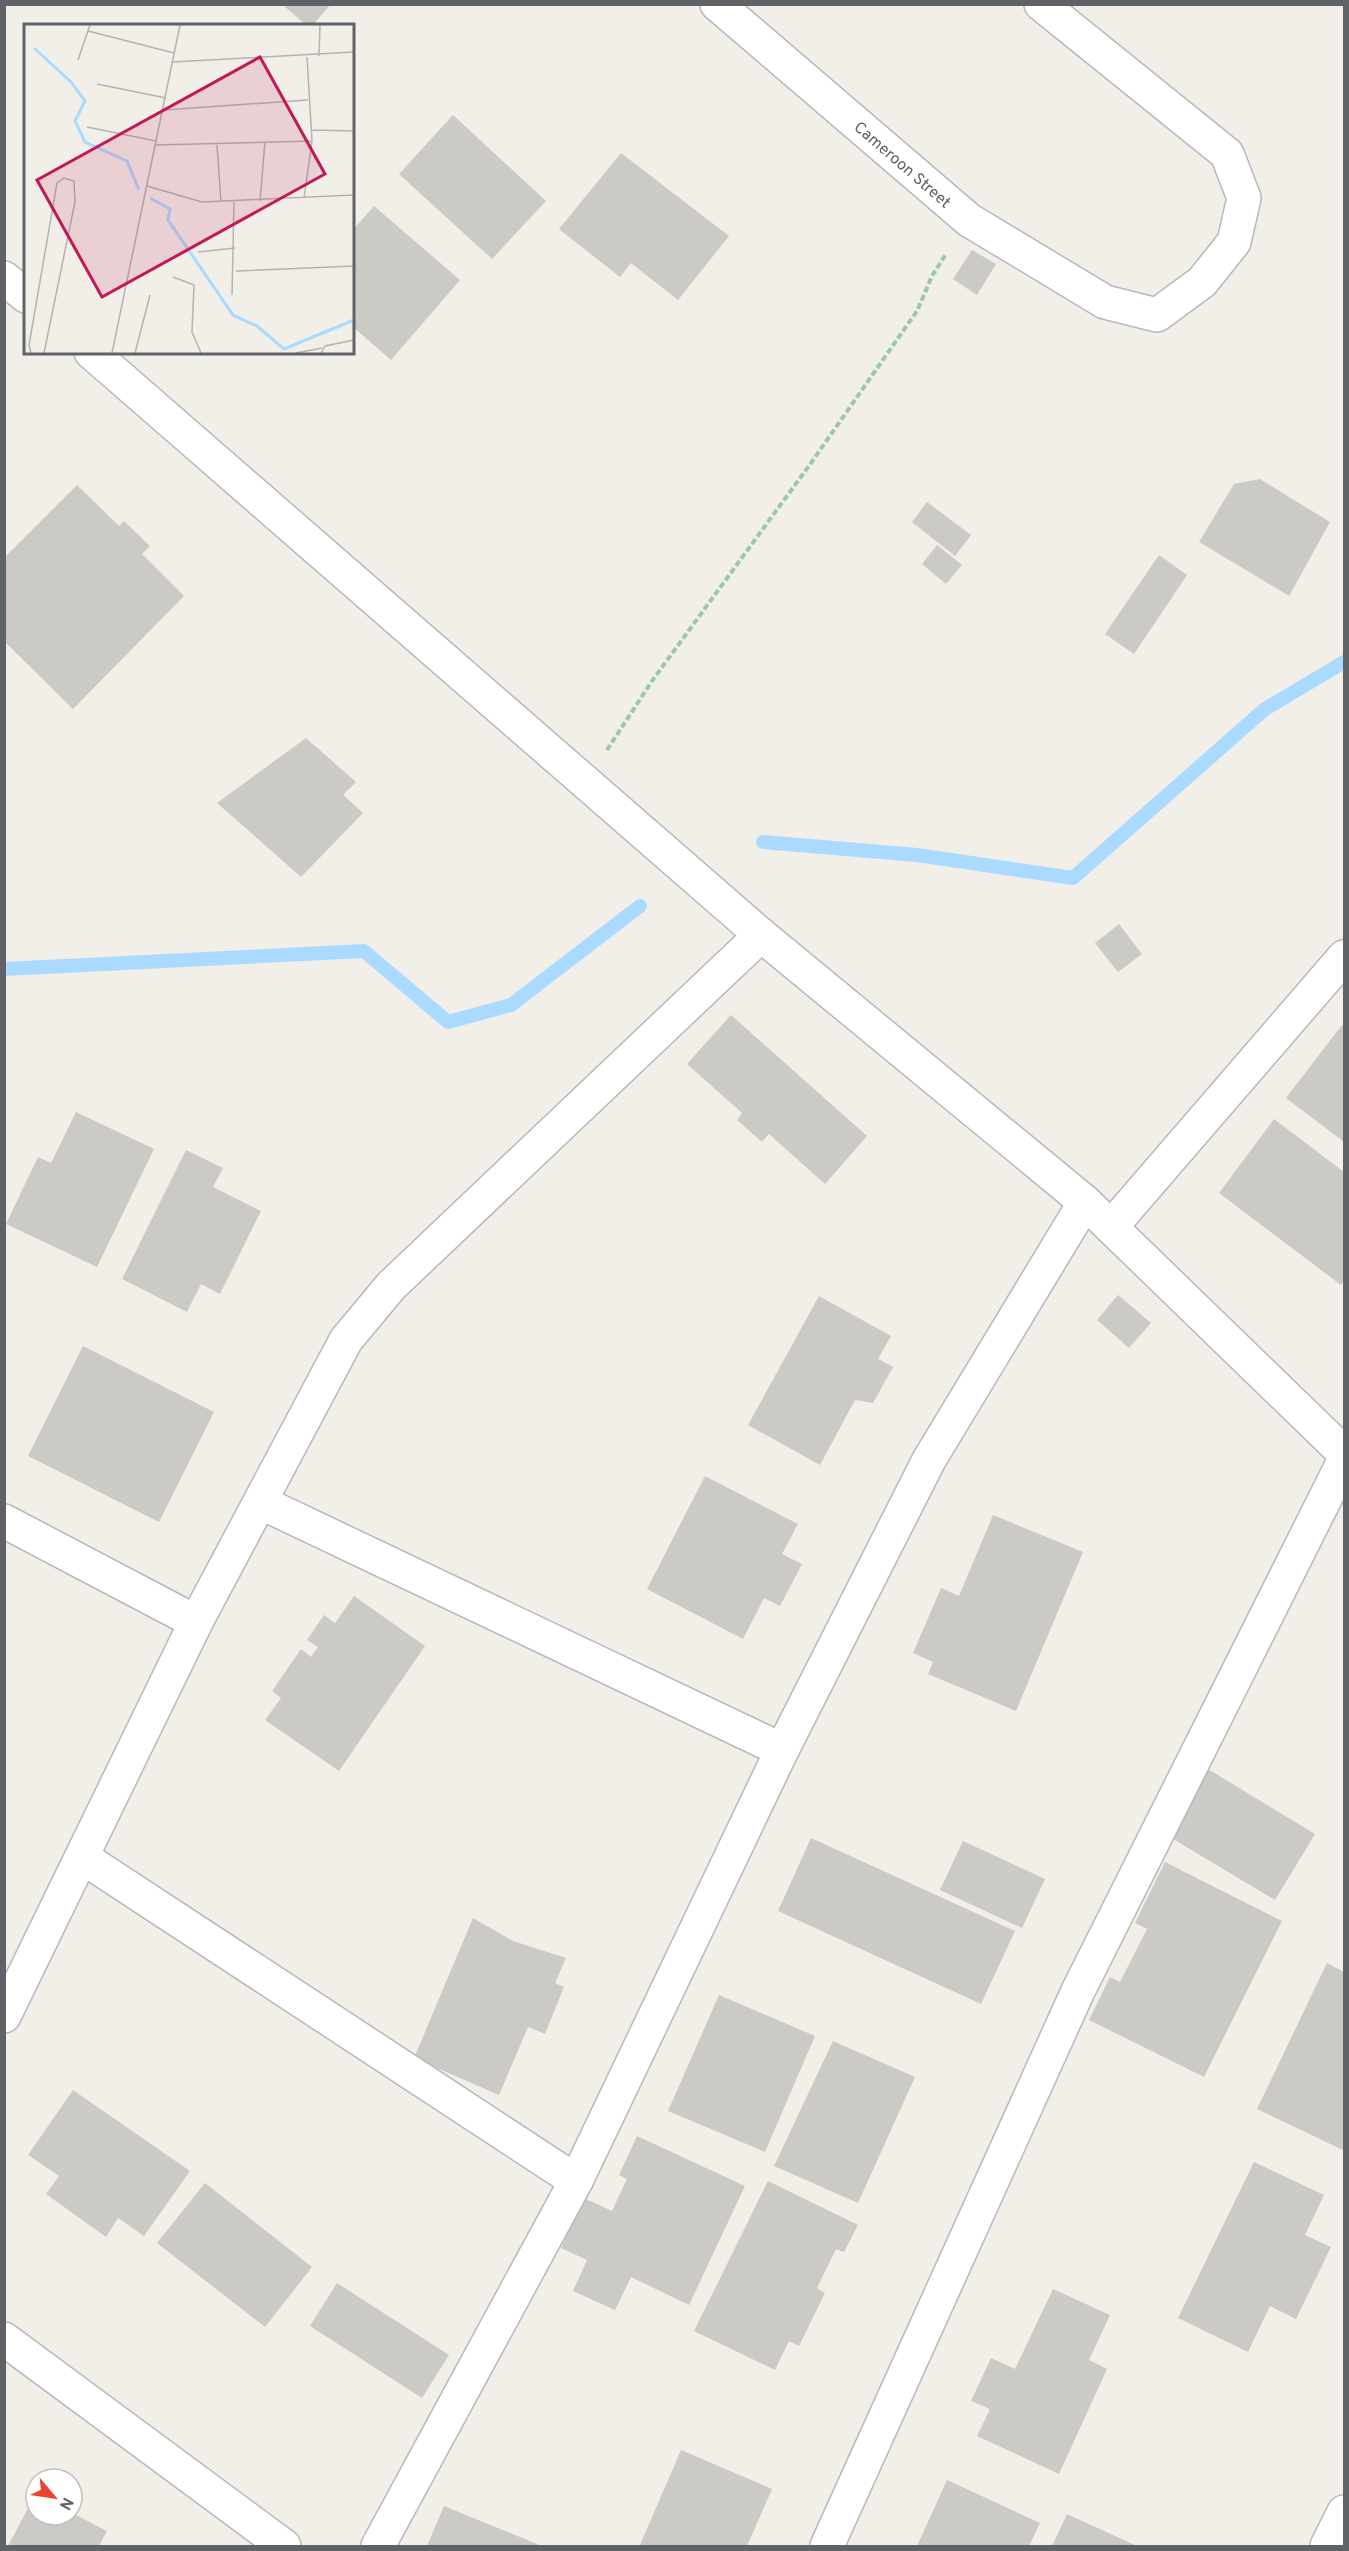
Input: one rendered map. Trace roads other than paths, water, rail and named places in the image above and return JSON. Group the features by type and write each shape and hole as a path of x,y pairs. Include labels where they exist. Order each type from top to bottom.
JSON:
{"street":[{"name":"Cameroon Street","path":"717,4 969,220 1105,302 1157,315 1202,282 1234,242 1244,198 1227,154 1041,4"},
{"path":"4,278 24,294"},
{"path":"93,354 761,935 1085,1202 1344,1453"},
{"path":"4,2016 196,1622 346,1340 391,1286 761,935"},
{"path":"1111,1227 1344,957"},
{"path":"378,2547 576,2181 782,1750 929,1460 1085,1202"},
{"path":"827,2547 1078,1991 1344,1461"},
{"path":"260,1502 782,1750"},
{"path":"4,1521 196,1622"},
{"path":"82,1857 576,2181"},
{"path":"4,2339 284,2547"},
{"path":"1328,2547 1344,2512"}],"waterway":[{"path":"763,842 917,855 1073,878 1265,709 1344,662"},
{"path":"4,969 364,951 448,1022 511,1005 640,906"}]}
